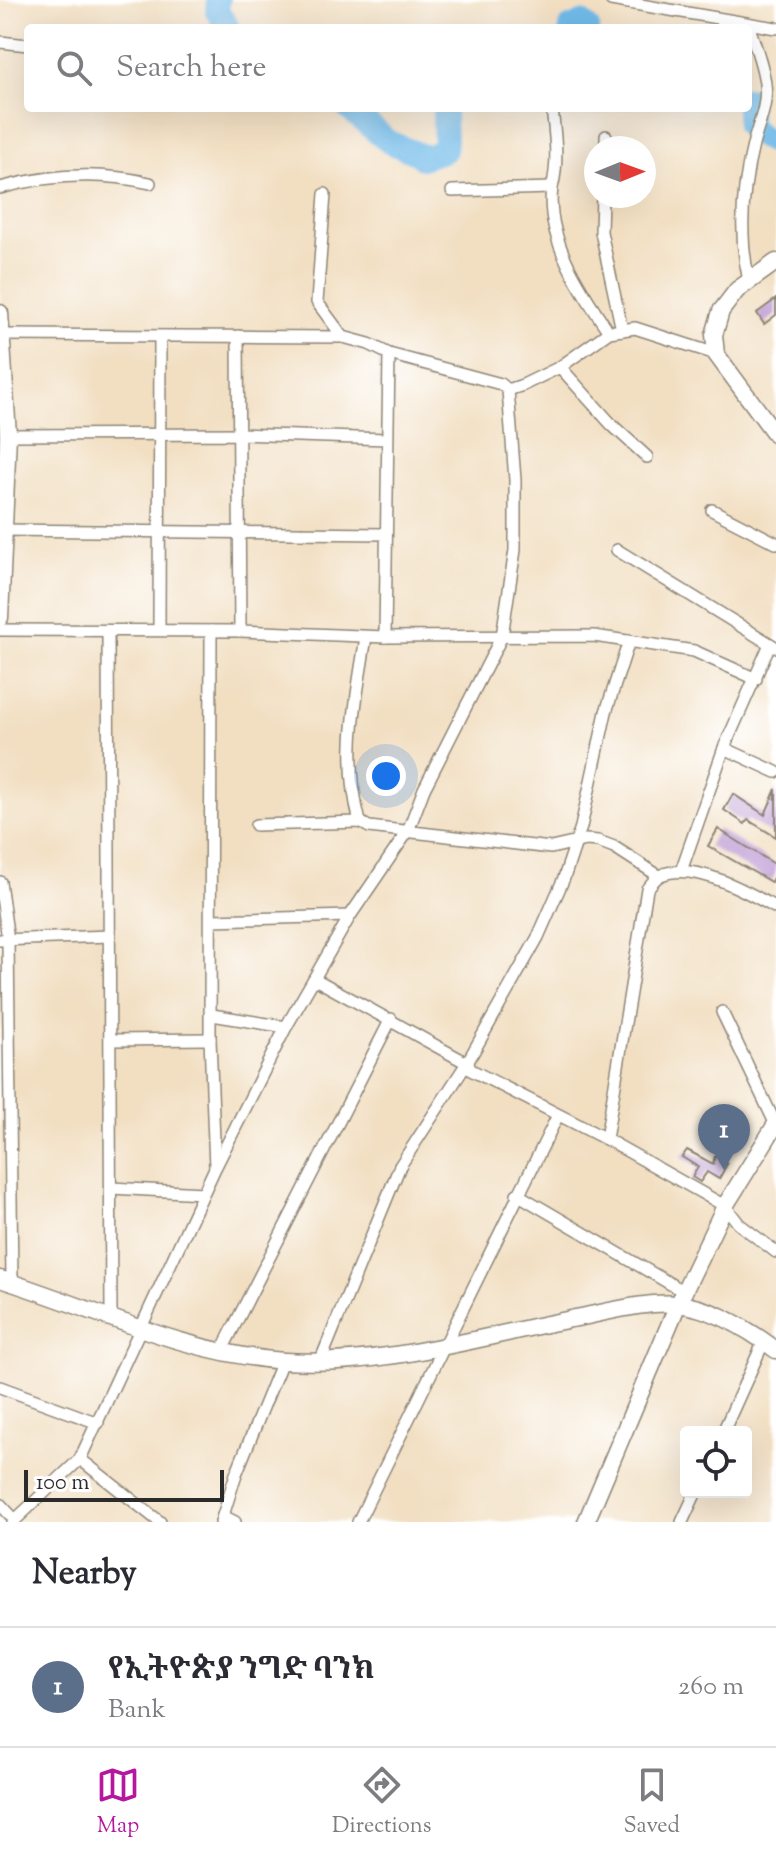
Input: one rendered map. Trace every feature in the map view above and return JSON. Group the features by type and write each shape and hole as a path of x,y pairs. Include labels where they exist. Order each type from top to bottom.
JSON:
{"main road":[{"path":"776,262 737,290 721,311 714,335 716,354 776,435"},
{"path":"0,313 8,435 0,618"},
{"path":"586,1522 725,1206 776,1125"},
{"path":"6,1280 140,1328 221,1352 282,1361 375,1359 682,1298 726,1318 770,1346"}],"street":[{"path":"611,0 651,3 748,24"},
{"path":"752,25 776,28"},
{"path":"749,281 743,241 743,196 753,141 760,123 765,84 752,38"},
{"path":"0,42 24,45"},
{"path":"552,112 556,145 556,175 550,201 553,221 575,281 609,332"},
{"path":"0,188 54,176 82,175 116,175 150,183"},
{"path":"452,191 552,188"},
{"path":"325,194 317,302 343,337"},
{"path":"602,208 601,232 622,330"},
{"path":"508,390 560,367 609,332 635,328 716,354"},
{"path":"0,1504 14,1521 80,1459 203,1193 286,1027 350,916 408,831 424,789 502,636 515,550 515,480 508,390 501,384 389,354 369,344 343,337 3,335"},
{"path":"238,336 240,631"},
{"path":"159,630 160,337"},
{"path":"385,637 389,354"},
{"path":"560,367 612,425 647,457"},
{"path":"8,435 240,434 387,439"},
{"path":"712,510 776,543"},
{"path":"3,531 385,534"},
{"path":"617,550 773,646 724,748 681,871"},
{"path":"0,630 240,631 366,637 594,636 694,651 756,679"},
{"path":"108,631 111,1317"},
{"path":"211,631 210,1039 215,1168"},
{"path":"360,822 355,803 350,734 366,637"},
{"path":"320,1362 400,1166 467,1063 538,937 564,878 581,827 606,712 629,641"},
{"path":"724,748 776,772"},
{"path":"256,825 360,822 369,827 551,848 586,840 614,847 659,876"},
{"path":"606,1139 647,889 659,876 681,871 738,887 776,908"},
{"path":"0,882 4,940 6,1280"},
{"path":"211,920 350,916"},
{"path":"4,940 110,936"},
{"path":"315,979 467,1063 471,1070 606,1139 725,1206 739,1224 776,1252"},
{"path":"722,1012 776,1125"},
{"path":"212,1015 286,1027"},
{"path":"221,1352 391,1019"},
{"path":"111,1040 210,1039"},
{"path":"358,1522 558,1115"},
{"path":"111,1188 203,1193"},
{"path":"517,1194 682,1298"},
{"path":"726,1426 770,1346"},
{"path":"235,1522 222,1519 236,1474 282,1361"},
{"path":"0,1387 98,1423"},
{"path":"80,1459 160,1522"},
{"path":"682,1522 693,1498"}],"building":[{"path":"776,299 776,315 764,324 757,313"},
{"path":"776,789 776,837 748,820 745,824 724,810 733,794 765,815"},
{"path":"718,829 776,865 771,882 708,846"},
{"path":"687,1150 713,1164 715,1156 727,1164 719,1179 707,1172 700,1182 692,1177 698,1167 682,1157"}],"waterway":[{"path":"218,0 217,11 225,24"},
{"path":"580,24 583,24"},
{"path":"353,112 389,142 422,158 445,150 444,112"},
{"path":"748,112 748,125 761,137 776,143"}],"place":[{"name":"የኢትዮጵያ ንግድ ባንክ","path":"724,1170"}]}
